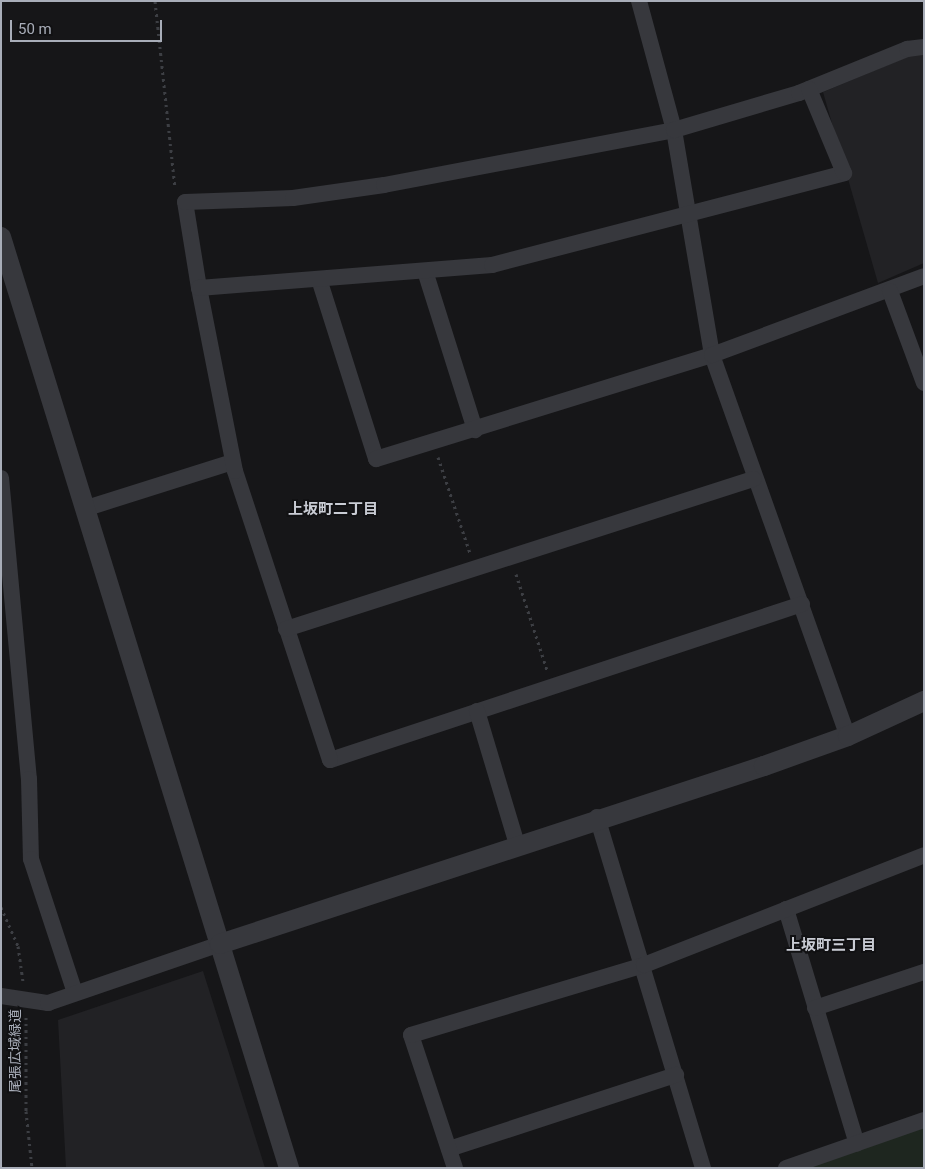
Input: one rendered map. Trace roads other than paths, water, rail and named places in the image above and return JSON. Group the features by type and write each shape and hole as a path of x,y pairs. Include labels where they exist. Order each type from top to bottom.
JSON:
{"street":[{"path":"639,1 674,130 712,355 754,479 802,604 848,736"},
{"path":"802,604 330,760 233,462 185,202 293,198 384,185 674,130 810,89 907,49 924,47"},
{"path":"200,288 492,265 844,173 810,89"},
{"path":"1,237 87,508 289,1168"},
{"path":"425,271 475,430"},
{"path":"319,278 376,459 475,430 712,355 890,291 924,276"},
{"path":"890,291 924,383"},
{"path":"87,508 233,462"},
{"path":"1,478 29,779 31,858 76,993"},
{"path":"286,629 511,559 754,479"},
{"path":"1,996 26,1003 48,1002 597,817 848,736 924,701"},
{"path":"477,711 517,844"},
{"path":"597,817 644,965 703,1168"},
{"path":"455,1168 411,1035 644,965 924,855"},
{"path":"786,909 857,1144"},
{"path":"815,1008 924,972"},
{"path":"449,1149 676,1075"},
{"path":"786,1168 924,1120"}],"district":[{"name":"上坂町二丁目","path":"333,510"},
{"name":"上坂町三丁目","path":"831,946"}]}
